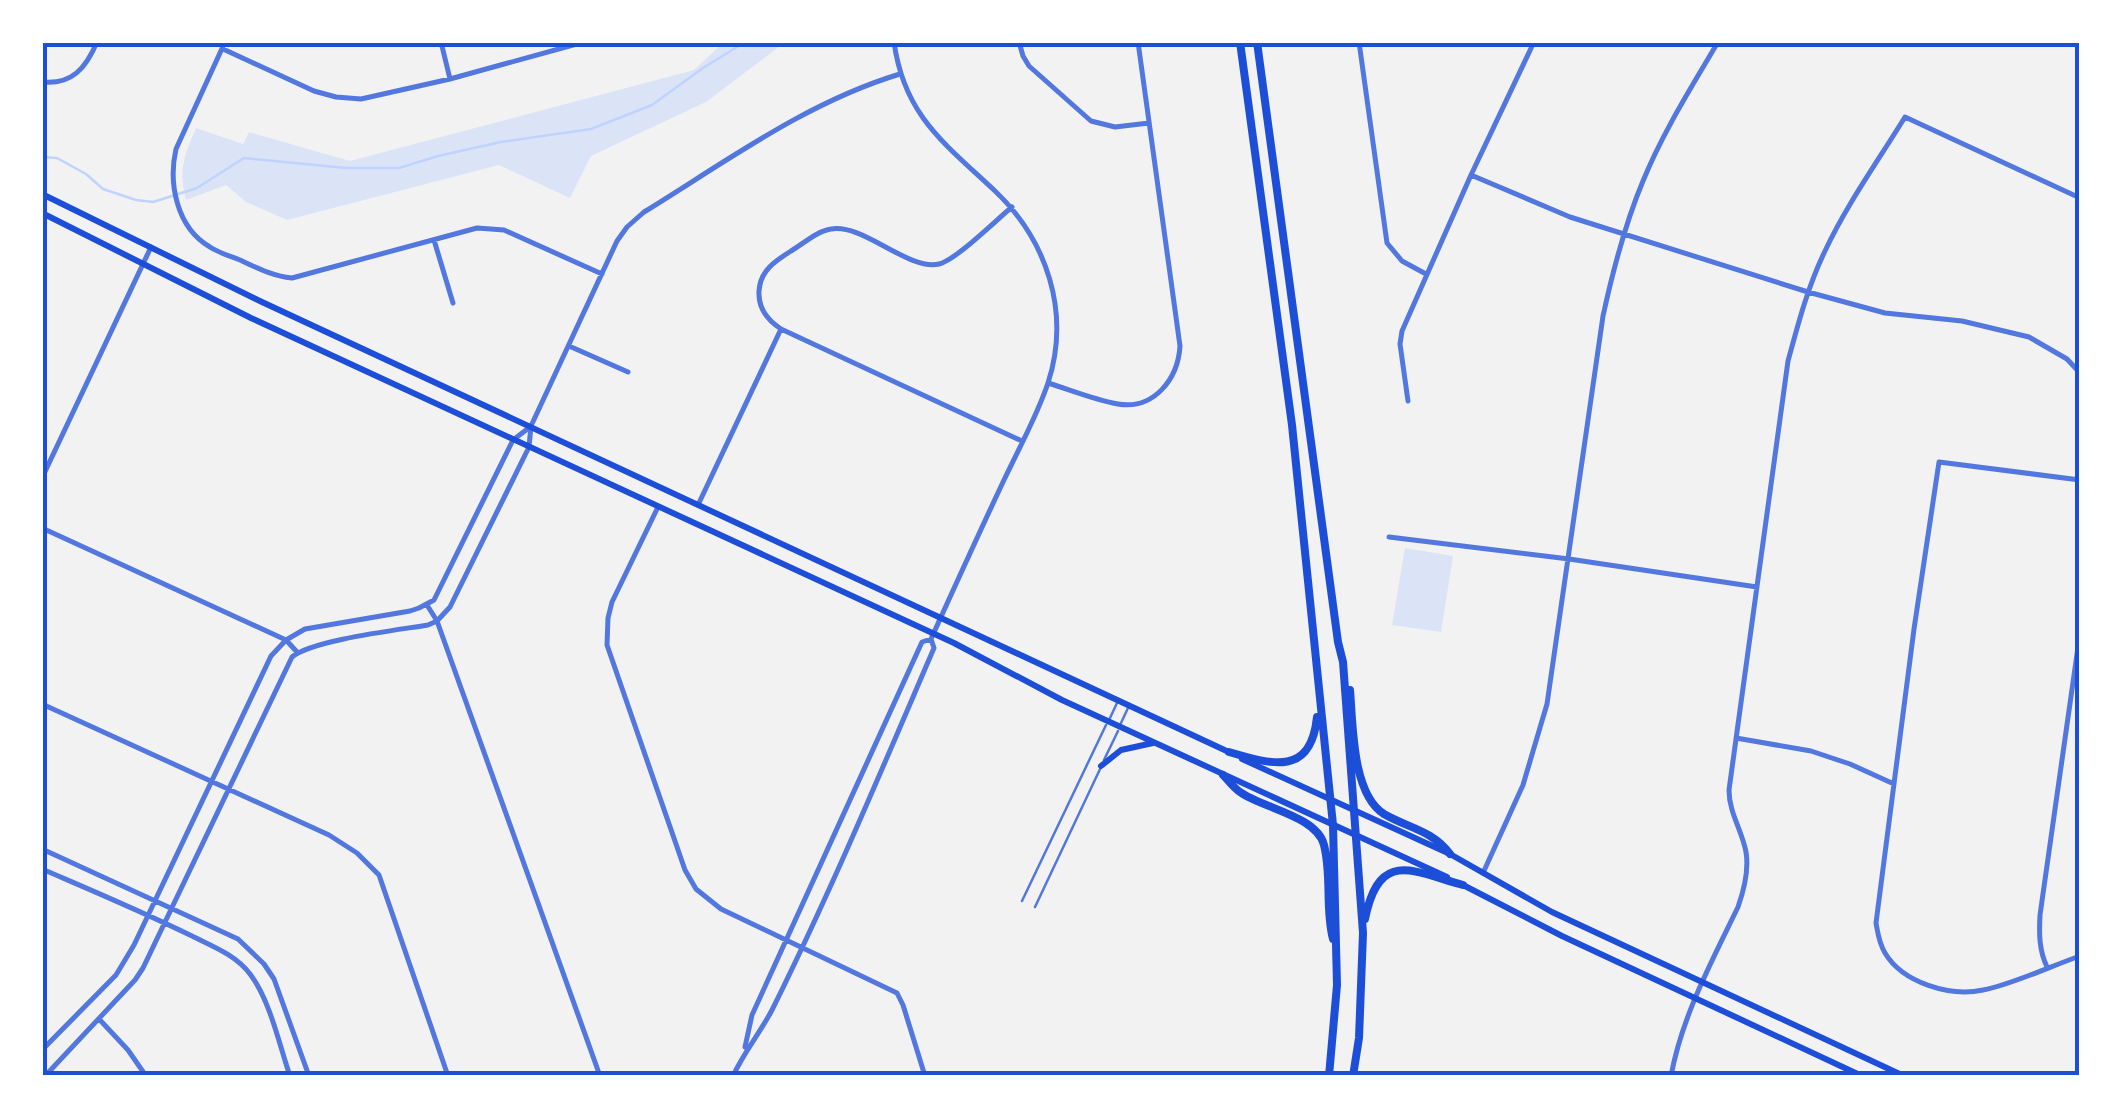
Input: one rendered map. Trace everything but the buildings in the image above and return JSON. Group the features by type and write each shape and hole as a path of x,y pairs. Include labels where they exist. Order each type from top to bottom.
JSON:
{"highway":[{"path":"1240,42 1292,425 1333,825 1337,952 1330,1076"},
{"path":"1257,42 1342,662 1362,933 1354,1076"},
{"path":"1342,662 1348,677 1358,762 1367,794 1382,813 1440,841 1450,854"},
{"path":"1229,752 1273,762 1303,755 1314,736 1319,688"},
{"path":"1224,776 1241,793 1306,824 1321,838 1329,923 1337,952"},
{"path":"1362,933 1372,892 1380,879 1392,872 1410,870 1463,885"}],"main road":[{"path":"42,194 249,296 1450,854 1529,900 1904,1076"},
{"path":"42,213 251,318 1355,834 1862,1076"},
{"path":"1101,766 1121,750 1157,743"}],"street":[{"path":"42,82 61,82 78,73 89,61 97,42"},
{"path":"441,42 450,79"},
{"path":"584,42 361,99 314,91 224,46 176,149 173,188 186,222 208,246 275,276 301,276 477,228 504,230 602,274"},
{"path":"745,1050 752,1015 922,642 932,637 942,618 1048,383 1058,336 1054,289 1033,237 1012,207 935,136 921,118 900,74 894,42"},
{"path":"1019,42 1029,66 1091,121 1116,126 1149,122"},
{"path":"1048,383 1119,404 1132,404 1160,392 1175,372 1180,346 1138,42"},
{"path":"1359,42 1388,243 1402,261 1426,274"},
{"path":"1408,401 1400,344 1402,331 1534,42"},
{"path":"1482,873 1523,785 1548,704 1611,276 1643,180 1668,127 1718,42"},
{"path":"44,1076 135,980 297,652 318,644 437,621 445,614 529,448 531,426 627,227 644,212 814,108 900,74"},
{"path":"1671,1076 1681,1034 1744,888 1746,850 1729,799 1736,738 1788,362 1823,254 1905,117 2080,198"},
{"path":"1471,174 1554,210 1808,292 1885,312 1962,320 2004,330 2049,347 2080,374"},
{"path":"1012,207 954,256 938,264 920,262 842,228 822,231 778,259 763,275 759,300 762,311 781,329 1022,441"},
{"path":"434,240 453,303"},
{"path":"42,478 151,247"},
{"path":"938,264 939,273"},
{"path":"698,504 781,329"},
{"path":"569,346 628,372"},
{"path":"42,1050 116,975 272,656 286,640 305,630 410,611 434,600 513,440 531,426"},
{"path":"2080,480 1939,462 1876,923 1878,938 1892,962 1905,974 1944,990 1985,990 2080,956"},
{"path":"658,507 612,602 608,645 685,870 696,889 721,909 896,993 925,1076"},
{"path":"42,528 286,640 297,652"},
{"path":"1389,536 1757,587"},
{"path":"427,605 437,621 600,1076"},
{"path":"2047,968 2038,934 2080,633"},
{"path":"732,1076 765,1024 866,810 933,652 932,637"},
{"path":"42,704 344,842 358,853 379,875 448,1076"},
{"path":"1736,738 1811,751 1894,784"},
{"path":"42,849 238,939 264,964 279,990 309,1076"},
{"path":"42,869 224,952 250,974 261,993 290,1076"},
{"path":"98,1018 146,1076"}],"lane":[{"path":"1022,901 1118,701"},
{"path":"1036,907 1129,707"}],"shaded area":[{"path":"724,42 784,43 706,102 591,156 570,198 499,165 287,220 246,202 226,185 186,200 183,163 196,128 243,144 249,132 350,161 694,70"},
{"path":"1405,548 1453,556 1441,632 1392,625"}],"waterway":[{"path":"42,157 57,158 103,189 153,202 197,188 244,158 346,168 399,168 501,142 591,129 652,105 745,42"}]}
